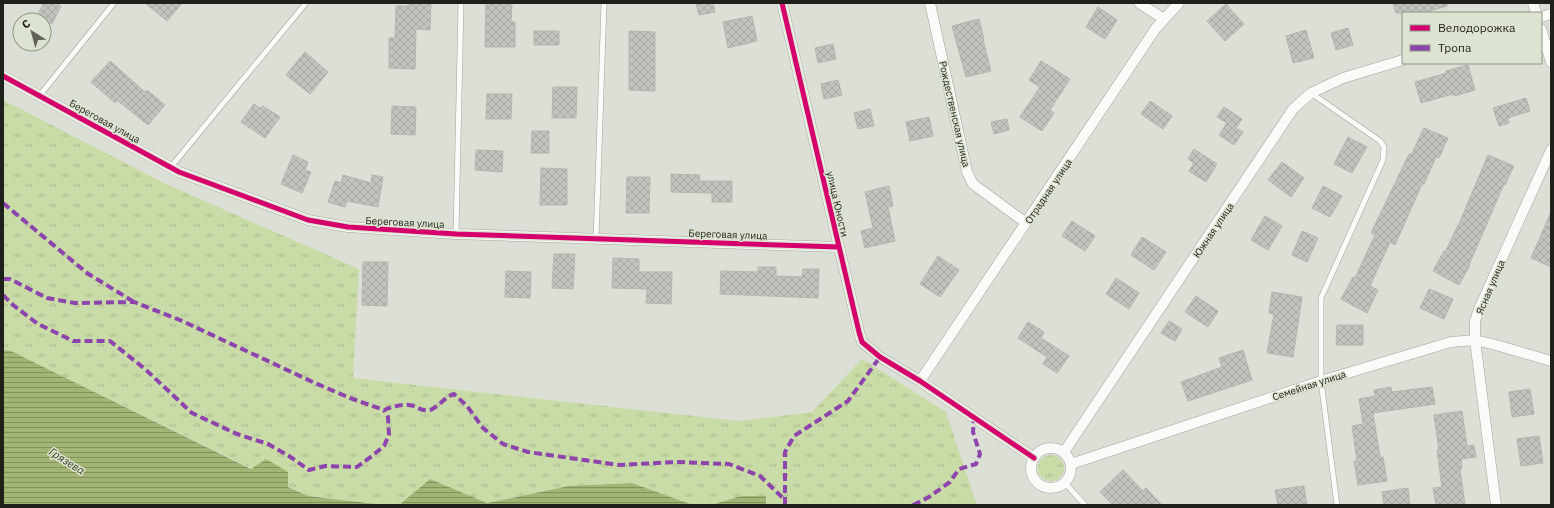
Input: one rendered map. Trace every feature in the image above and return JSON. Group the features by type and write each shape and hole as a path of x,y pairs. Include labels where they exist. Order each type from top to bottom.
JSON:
{"street":[{"name":"улица Юности","path":"782,3 862,342 880,358 920,381 1034,458"},
{"name":"Рождественская улица","path":"930,3 967,172 973,184 1026,223"},
{"path":"1139,3 1164,19"},
{"name":"Отрадная улица","path":"920,381 1156,28 1179,3"},
{"path":"1542,32 1551,62"},
{"name":"Южная улица","path":"1064,452 1293,109 1311,93 1343,78 1402,60"},
{"name":"Береговая улица","path":"3,76 40,95 170,168 308,220 348,227 456,234 839,247"},
{"name":"Ясная улица","path":"1496,505 1475,340 1475,321 1551,150"},
{"name":"Семейная улица","path":"1071,464 1321,381 1451,342 1475,340 1551,361"},
{"path":"1051,448 1064,452 1069,457 1072,471 1065,483 1053,489 1041,486 1032,476 1031,464 1038,452 1051,448"}],"lane":[{"path":"40,95 114,3"},
{"path":"170,168 306,3"},
{"path":"456,234 462,3"},
{"path":"596,239 604,3"},
{"path":"1311,93 1380,140 1384,147 1383,160 1321,298 1321,381 1337,505"},
{"path":"1065,483 1085,505"}],"green space":[{"path":"3,100 166,184 359,269 353,378 739,421 812,412 862,359 946,412 977,505 766,505 766,496 741,496 711,505 693,505 632,483 569,486 487,503 430,479 399,505 384,505 308,496 11,351 3,350"},
{"path":"1051,455 1060,459 1064,468 1060,477 1051,481 1042,477 1038,468 1042,459"}],"water":[{"name":"Грязева","path":"3,350 11,351 251,469 266,459 288,472 288,487 308,496 384,505 3,505"},
{"path":"430,479 487,503 569,486 632,483 693,505 399,505"},
{"path":"741,496 766,496 766,505 711,505"}],"building":[{"path":"44,3 56,3 61,6 52,24 52,12 39,12"},
{"path":"145,3 182,3 167,21"},
{"path":"408,3 431,3 430,30 416,29 415,69 389,68 389,38 395,38 396,6 408,6"},
{"path":"486,3 512,3 511,22 515,22 515,47 485,47"},
{"path":"696,3 713,3 715,12 699,15"},
{"path":"1393,3 1447,3 1447,6 1426,12 1396,13"},
{"path":"1226,4 1244,24 1225,41 1207,21"},
{"path":"1098,7 1117,20 1105,39 1086,27"},
{"path":"752,16 757,41 728,48 723,22"},
{"path":"979,19 991,71 966,77 952,26"},
{"path":"1348,28 1353,45 1336,50 1331,33"},
{"path":"1306,30 1314,58 1293,63 1286,36"},
{"path":"534,31 559,31 559,45 534,45"},
{"path":"629,31 655,32 655,91 629,90"},
{"path":"833,44 836,59 818,63 815,48"},
{"path":"305,52 328,72 310,94 286,75"},
{"path":"110,61 145,92 147,90 165,105 148,125 117,100 115,103 91,82"},
{"path":"1041,61 1070,79 1050,110 1054,113 1042,131 1020,117 1040,87 1029,80"},
{"path":"1468,65 1475,90 1454,96 1453,94 1421,103 1415,82 1447,73 1446,71"},
{"path":"838,80 842,95 824,99 821,84"},
{"path":"553,87 577,87 576,118 552,118"},
{"path":"487,94 512,94 511,119 486,119"},
{"path":"1526,98 1530,111 1508,118 1509,123 1499,126 1493,108"},
{"path":"1150,101 1172,116 1163,129 1141,114"},
{"path":"254,104 260,108 263,106 280,117 265,138 241,122"},
{"path":"392,106 416,107 415,135 391,134"},
{"path":"1224,107 1242,119 1236,128 1243,132 1234,145 1219,135 1227,123 1217,117"},
{"path":"870,109 874,126 858,129 854,113"},
{"path":"929,117 933,136 910,141 906,122"},
{"path":"1007,119 1009,130 994,134 991,122"},
{"path":"1424,128 1448,138 1439,158 1436,157 1424,184 1422,184 1395,245 1390,242 1370,286 1378,290 1367,313 1341,299 1353,277 1355,278 1375,235 1371,233 1409,154 1411,155"},
{"path":"532,131 549,131 549,153 531,153"},
{"path":"1348,137 1367,147 1352,173 1334,164"},
{"path":"1194,149 1217,164 1206,182 1189,171 1194,163 1188,159"},
{"path":"476,150 503,151 502,172 475,170"},
{"path":"293,155 308,162 305,170 311,172 302,193 281,184"},
{"path":"1488,155 1514,166 1505,185 1504,184 1470,265 1459,285 1433,271 1444,251 1445,252 1461,219"},
{"path":"1282,162 1304,178 1291,197 1268,180"},
{"path":"541,168 567,169 567,205 540,205"},
{"path":"671,174 700,175 699,181 732,181 732,202 712,202 712,193 671,192"},
{"path":"343,175 371,183 372,175 383,177 378,207 347,201 345,207 328,202 335,181 341,183"},
{"path":"627,177 650,177 649,213 626,213"},
{"path":"889,186 893,206 888,207 895,241 865,248 861,231 873,228 865,192"},
{"path":"1323,186 1342,196 1330,217 1312,208"},
{"path":"1551,212 1551,267 1531,258"},
{"path":"1265,216 1282,226 1268,250 1251,240"},
{"path":"1072,221 1095,236 1085,251 1062,236"},
{"path":"1302,231 1318,238 1307,262 1292,255"},
{"path":"1142,237 1166,252 1154,270 1131,255"},
{"path":"554,254 575,254 573,289 552,288"},
{"path":"938,256 959,270 940,297 920,284"},
{"path":"613,258 639,259 639,272 672,272 671,304 646,303 647,289 612,288"},
{"path":"363,262 388,262 387,306 362,305"},
{"path":"758,267 776,267 776,276 802,277 803,269 819,269 818,298 720,294 721,271 758,272"},
{"path":"506,271 531,272 530,298 505,297"},
{"path":"1116,278 1139,293 1129,309 1106,294"},
{"path":"1429,289 1453,299 1444,319 1420,308"},
{"path":"1272,292 1302,297 1293,357 1267,353 1274,314 1269,313"},
{"path":"1196,296 1218,311 1208,327 1185,312"},
{"path":"1169,321 1182,329 1175,341 1161,333"},
{"path":"1028,322 1044,332 1041,338 1069,356 1057,373 1043,364 1047,357 1018,338"},
{"path":"1337,325 1363,325 1363,345 1336,345"},
{"path":"1243,350 1252,380 1188,401 1181,382 1222,367 1219,358"},
{"path":"1391,387 1392,392 1432,387 1435,404 1373,413 1380,457 1383,457 1387,481 1358,485 1354,461 1357,461 1352,426 1363,424 1359,399 1375,396 1374,390"},
{"path":"1530,389 1534,414 1512,417 1509,392"},
{"path":"1462,411 1467,446 1474,445 1476,457 1461,459 1462,468 1460,469 1465,505 1436,505 1433,488 1442,487 1434,415"},
{"path":"1539,436 1543,463 1521,466 1517,439"},
{"path":"1123,470 1143,491 1146,488 1162,505 1113,505 1100,492"},
{"path":"1304,486 1307,505 1278,505 1275,490"},
{"path":"1408,488 1410,505 1384,505 1382,492"}],"marked path":[{"path":"3,203 87,273 134,302"},
{"path":"3,279 10,279 47,298 75,303 134,302 180,320 315,383 350,398 384,410 396,406 406,405 424,410 430,410 454,394 467,406 483,428 503,444 528,452 619,465 676,462 729,464 760,476 785,500"},
{"path":"3,295 13,305 38,324 73,341 110,341 145,369 192,413 237,434 268,444 309,470 325,466 357,467 372,456 384,446 389,435 388,417 384,410"},
{"path":"785,505 785,452 794,436 848,401 880,357"},
{"path":"913,505 929,497 950,482 959,469 976,464 980,454 973,432 974,418"}],"cycle path":[{"path":"782,3 862,342 880,357 920,381 1034,458"},
{"path":"3,76 179,172 308,220 348,227 456,234 839,247"}]}
